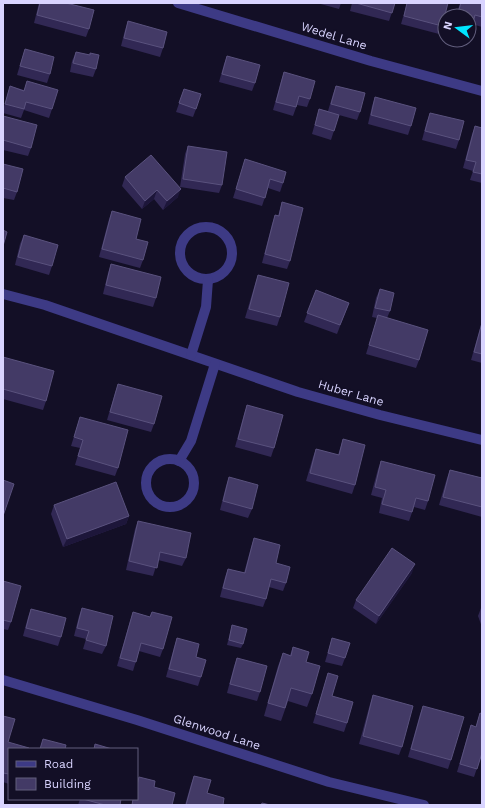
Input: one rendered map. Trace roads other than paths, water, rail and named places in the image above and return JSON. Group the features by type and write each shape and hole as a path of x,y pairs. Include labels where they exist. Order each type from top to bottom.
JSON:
{"street":[{"name":"Wedel Lane","path":"178,3 371,61 482,91"},
{"path":"204,227 214,228 222,232 228,238 232,247 230,265 217,277 208,280 199,279 191,275 181,262 180,254 184,238 193,230 204,227"},
{"path":"191,355 206,307 208,280"},
{"name":"Huber Lane","path":"3,294 45,305 298,392 380,415 482,440"},
{"path":"179,461 191,441 215,364"},
{"path":"172,459 179,461 192,472 194,480 190,497 177,507 170,508 155,503 150,498 146,490 145,483 150,468 163,460 172,459"},
{"name":"Glenwood Lane","path":"3,680 137,720 329,782 424,805"}]}
